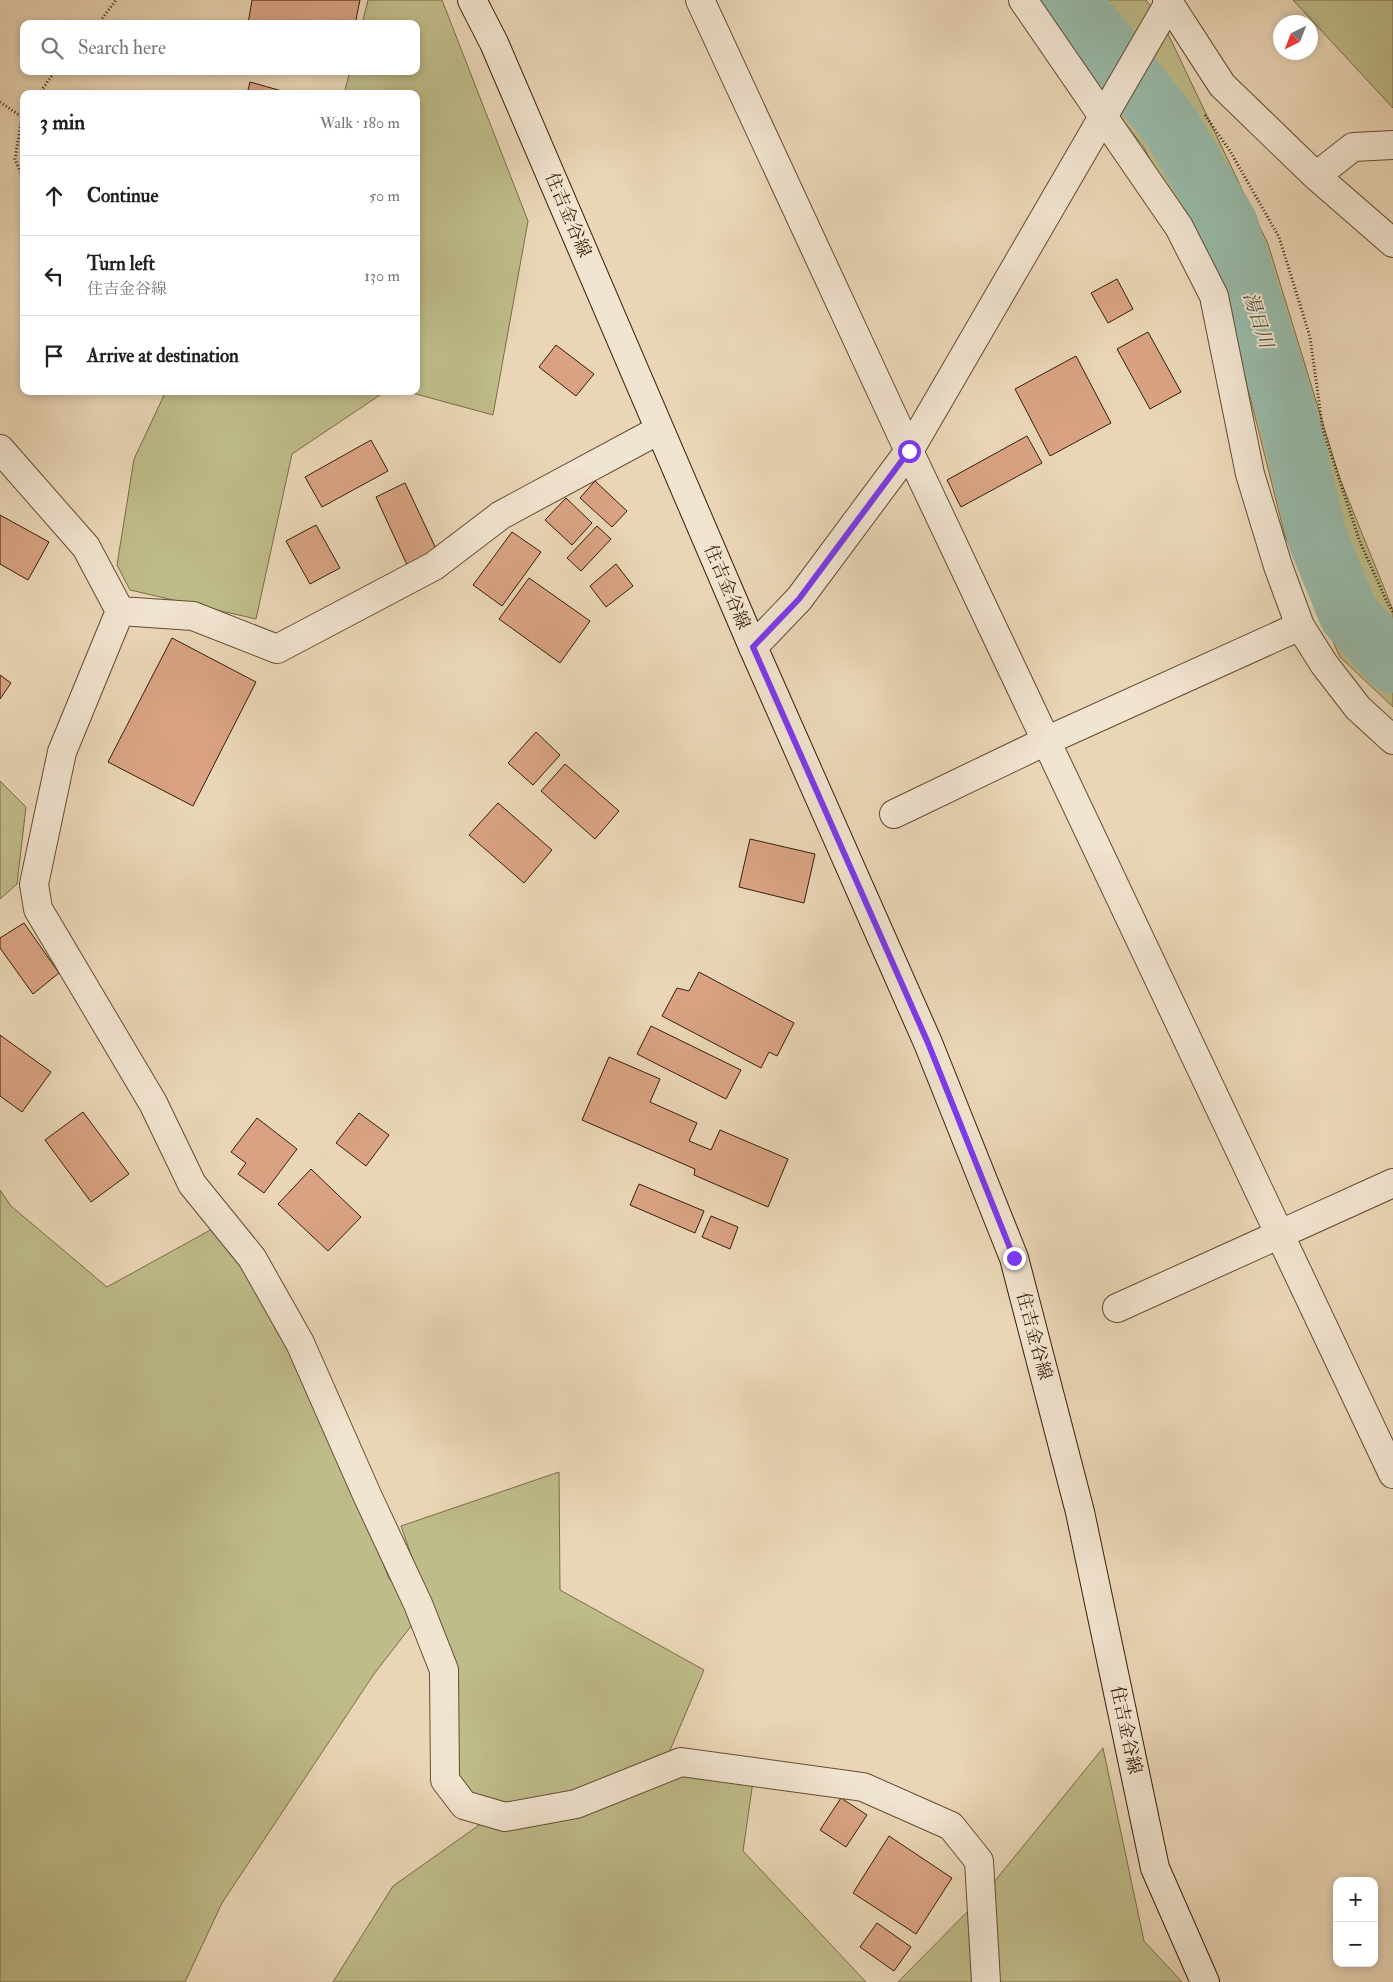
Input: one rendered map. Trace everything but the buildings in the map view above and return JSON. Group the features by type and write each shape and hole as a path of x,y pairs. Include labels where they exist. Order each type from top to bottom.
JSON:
{"street":[{"name":"住吉金谷線","path":"472,0 494,43 753,647 928,1043 1014,1258 1080,1512 1155,1868 1205,1982"},
{"path":"700,0 909,451 1393,1474"},
{"path":"1023,0 1179,227 1214,296 1250,474 1278,566 1300,626 1324,664 1358,708 1393,740"},
{"path":"753,647 799,599 909,451 1103,118 1168,1 1222,85 1316,176 1393,243"},
{"path":"1316,176 1353,147 1393,145"},
{"path":"120,611 193,616 277,649 434,566 501,515 660,430"},
{"path":"0,449 86,547 120,611"},
{"path":"120,611 62,752 34,884 38,909 154,1103 192,1184 252,1258 300,1343 367,1495 418,1604 444,1670 445,1780 464,1805 505,1817 576,1804 681,1762 863,1787 951,1826 979,1861 986,1982"},
{"path":"894,814 1046,741 1300,626"},
{"path":"1117,1308 1393,1183"}],"path":[{"path":"101,20 116,0"},
{"path":"42,90 52,75"},
{"path":"0,102 20,114"},
{"path":"1204,113 1230,152 1280,237 1310,337 1324,430 1360,542 1393,612"},
{"path":"20,132 15,158 20,170"}],"shaded area":[{"path":"368,0 442,0 528,221 493,415 420,395 420,90 345,90 349,75 420,75 420,20 363,20"},
{"path":"1027,0 1146,0 1160,17 1268,244 1340,479 1393,610 1393,707 1340,657 1285,536 1227,305 1143,146"},
{"path":"1293,0 1393,0 1393,108 1318,27 1318,15 1307,15"},
{"path":"164,395 380,395 292,454 256,619 130,590 117,565 134,459"},
{"path":"0,781 26,807 17,884 0,899"},
{"path":"0,1190 11,1206 107,1287 214,1228 300,1343 389,1579 422,1612 374,1674 222,1903 185,1982 0,1982"},
{"path":"559,1472 560,1590 704,1670 668,1755 681,1762 753,1781 743,1851 866,1982 333,1982 393,1886 482,1823 451,1787 428,1603 401,1526"},
{"path":"1103,1748 1144,1941 1182,1982 898,1982 981,1898"}],"waterway":[{"name":"湯日川","path":"1071,0 1172,128 1228,224 1289,419 1317,537 1349,615 1393,663"}],"route":[{"path":"909,451 799,599 753,647 928,1043 1014,1258"}]}
